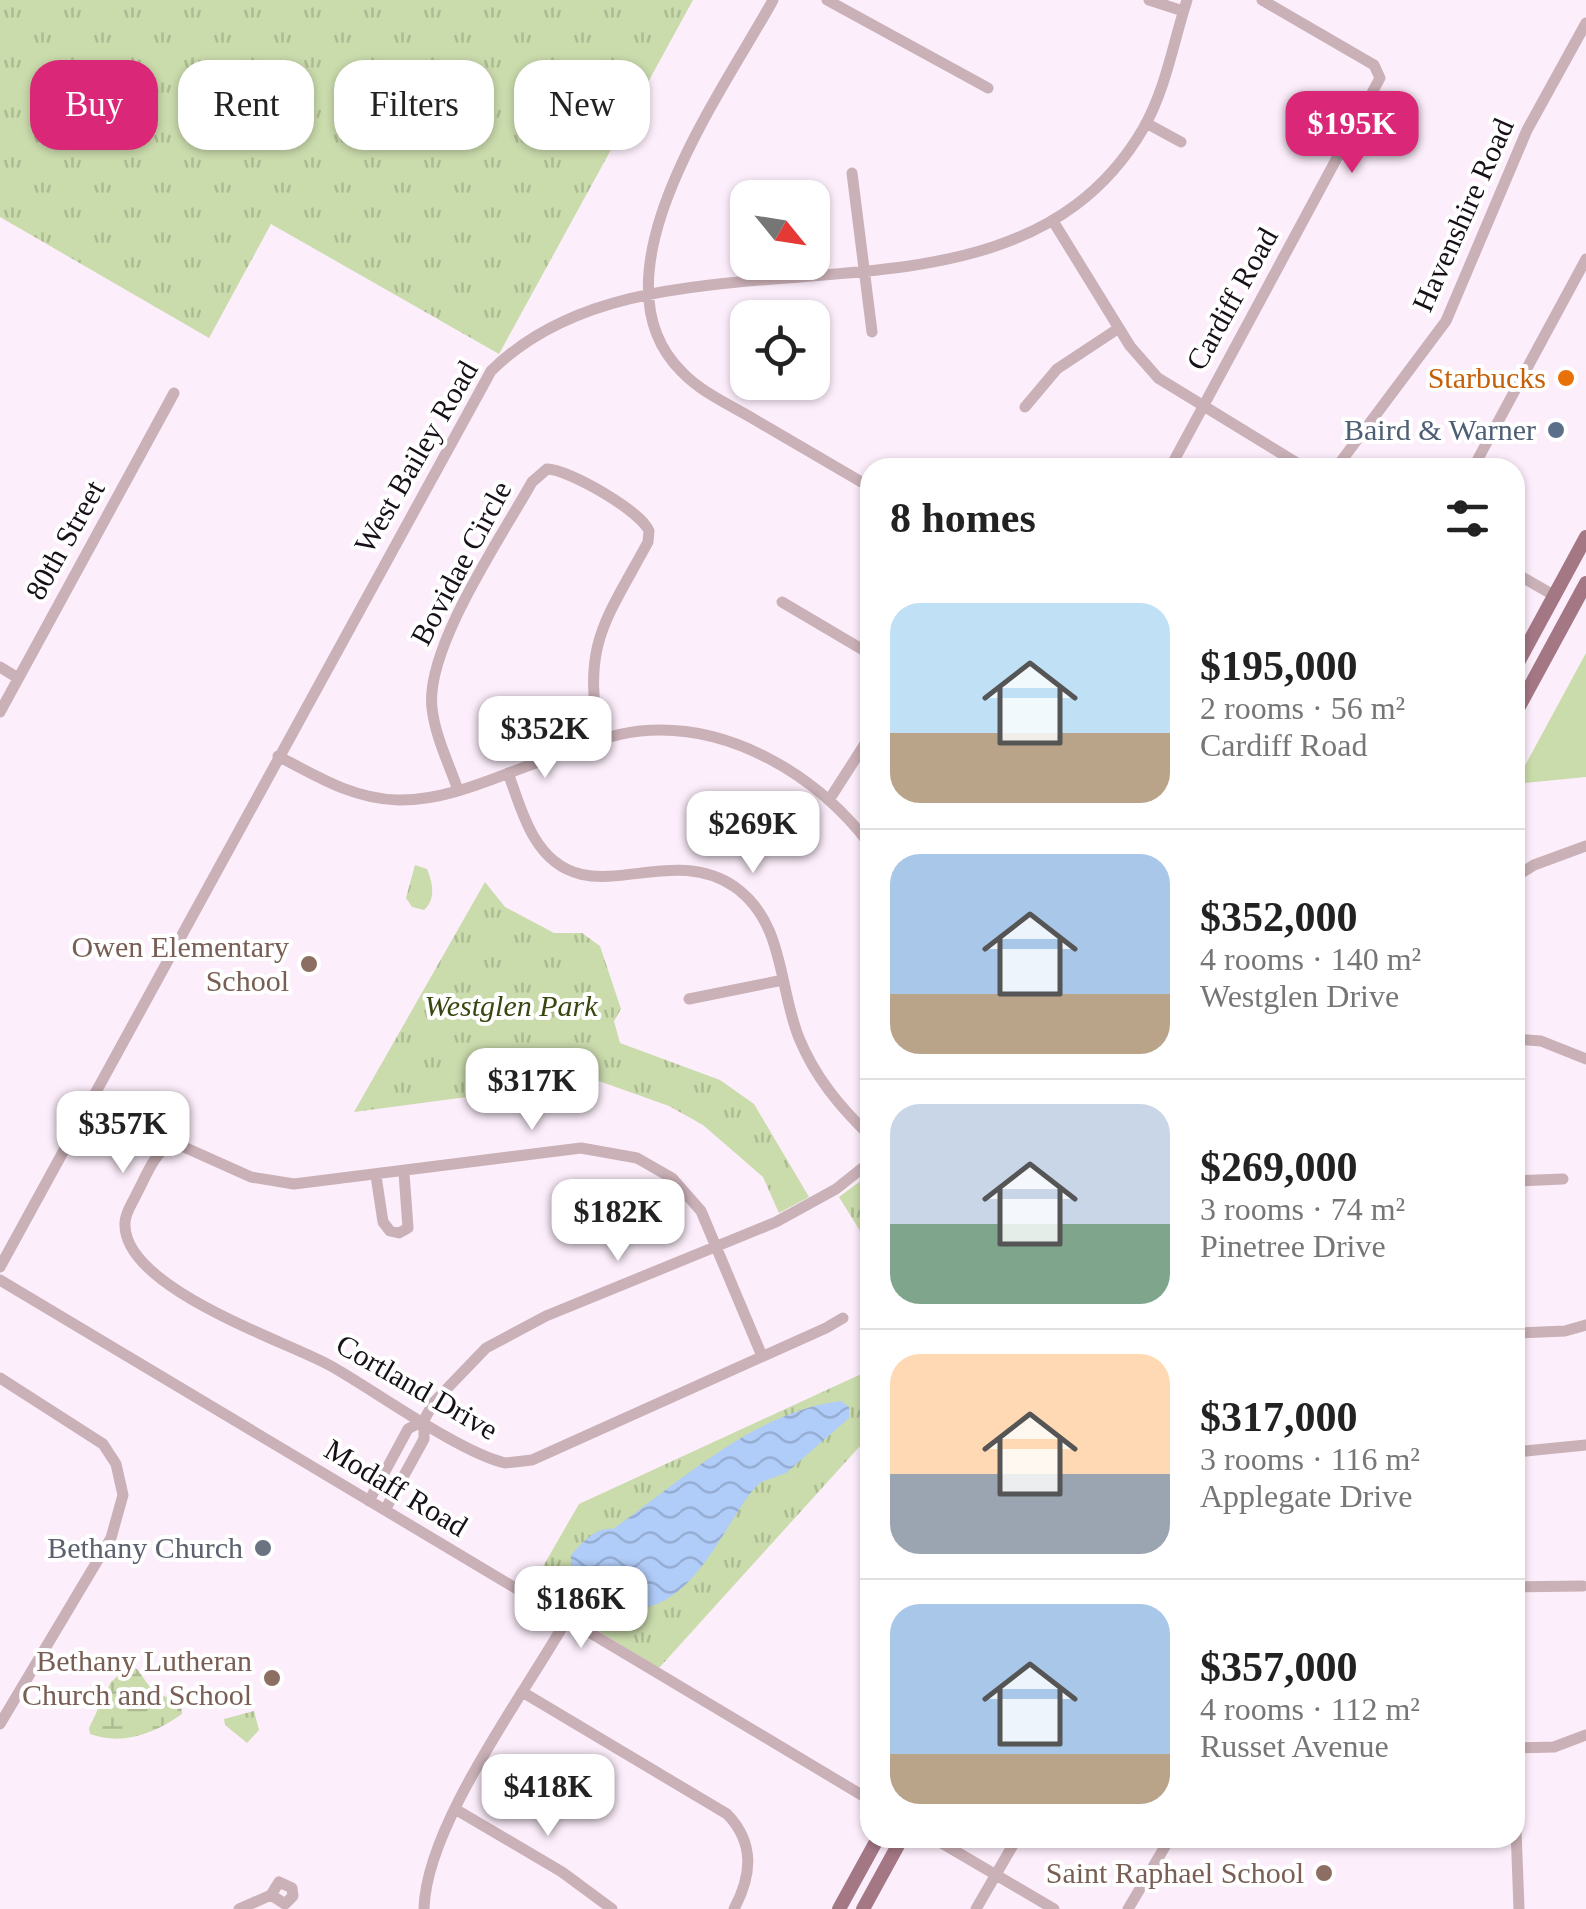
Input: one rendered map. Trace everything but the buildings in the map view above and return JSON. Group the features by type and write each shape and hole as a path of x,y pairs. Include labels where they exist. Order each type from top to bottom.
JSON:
{"main road":[{"path":"1525,650 1586,537"},
{"path":"1525,695 1586,582"},
{"path":"1554,596 1560,630"},
{"path":"839,1909 873,1848"},
{"path":"864,1909 897,1848"}],"street":[{"path":"773,0 663,203 650,252 648,297 656,334 686,376 860,481"},
{"path":"827,0 988,88"},
{"path":"1150,0 1185,5"},
{"name":"Cardiff Road","path":"1202,408 1380,78 1374,65 1262,0"},
{"name":"West Bailey Road","path":"0,1267 490,371 520,345 556,324 598,308 648,297 984,252 1054,221 1105,180 1146,123 1162,86 1185,5"},
{"name":"Havenshire Road","path":"1343,458 1446,320 1522,141 1586,23"},
{"path":"1146,123 1181,142"},
{"path":"852,173 872,332"},
{"path":"1054,221 1119,328 1158,378 1288,458"},
{"path":"1478,458 1586,259"},
{"path":"1025,407 1057,369 1119,328"},
{"name":"80th Street","path":"0,712 174,393"},
{"path":"1175,458 1202,408"},
{"name":"Bovidae Circle","path":"458,790 434,722 433,674 448,636 532,482 547,469 563,471 632,511 649,531 648,542 593,654 590,682 600,740"},
{"path":"1525,579 1554,596"},
{"path":"782,602 860,648"},
{"path":"0,667 18,678"},
{"path":"278,756 334,786 370,797 424,799 600,740 639,732 704,734 759,755 830,800 860,834"},
{"path":"830,800 860,752"},
{"path":"508,773 534,836 568,869 601,878 678,867 711,874 735,888 765,920 809,1060 836,1101 860,1126"},
{"path":"1525,873 1586,846"},
{"path":"689,999 783,980"},
{"path":"1525,1040 1541,1041 1586,1059"},
{"name":"Cortland Drive","path":"376,1176 284,1184 232,1171 184,1147 170,1145 158,1156 128,1211 126,1233 152,1268 204,1308 322,1361 491,1459 522,1462 843,1318"},
{"path":"404,1172 410,1217 408,1228 399,1233 390,1231 383,1222 376,1176 557,1150 615,1152 648,1162 681,1186 701,1211 762,1356"},
{"path":"370,1501 408,1429 424,1420 458,1372 517,1329 718,1247 816,1202 860,1169"},
{"path":"1525,1181 1564,1179"},
{"name":"Modaff Road","path":"0,1280 860,1794"},
{"path":"1525,1334 1565,1332 1586,1325"},
{"path":"0,1378 102,1444 116,1464 123,1495 111,1538 0,1724"},
{"path":"385,1510 424,1439 424,1420"},
{"path":"1525,1451 1586,1444"},
{"path":"1525,1587 1583,1586"},
{"path":"424,1909 436,1845 567,1619"},
{"path":"524,1693 728,1814 745,1839 749,1862 746,1885 734,1909"},
{"path":"1525,1747 1554,1746 1586,1735"},
{"path":"455,1809 562,1872 612,1909"},
{"path":"950,1848 1054,1909"},
{"path":"976,1909 1010,1848"},
{"path":"1128,1909 1164,1848"},
{"path":"1516,1848 1518,1909"},
{"path":"239,1909 271,1895"}],"green space":[{"path":"0,0 693,0 650,78 650,60 514,60 514,150 611,150 499,354 271,224 209,338 0,217"},
{"path":"1586,653 1586,777 1525,783 1525,766"},
{"path":"415,865 427,869 432,885 432,896 424,910 412,907 406,898"},
{"name":"Westglen Park","path":"485,882 505,907 554,933 582,933 600,946 621,1009 614,1021 620,1043 720,1080 754,1104 809,1197 779,1213 763,1177 703,1125 669,1106 596,1080 354,1112"},
{"path":"860,1181 860,1231 839,1197"},
{"path":"860,1375 860,1446 659,1668 530,1589 579,1504"},
{"path":"129,1666 137,1669 152,1690 181,1704 182,1714 138,1736 114,1739 90,1734 89,1728 111,1682"},
{"path":"254,1711 259,1730 247,1743 225,1725 224,1719"}],"water":[{"path":"841,1401 849,1407 849,1418 786,1473 761,1482 752,1491 702,1566 670,1597 651,1606 611,1609 598,1604 576,1580 571,1555 590,1536 613,1529 749,1433 810,1407"}],"place":[{"name":"Starbucks","path":"1566,378"},
{"name":"Baird & Warner","path":"1556,430"},
{"name":"Owen Elementary School","path":"309,964"},
{"name":"Bethany Church","path":"263,1548"},
{"name":"Bethany Lutheran Church and School","path":"272,1678"},
{"name":"Saint Raphael School","path":"1324,1873"}]}
